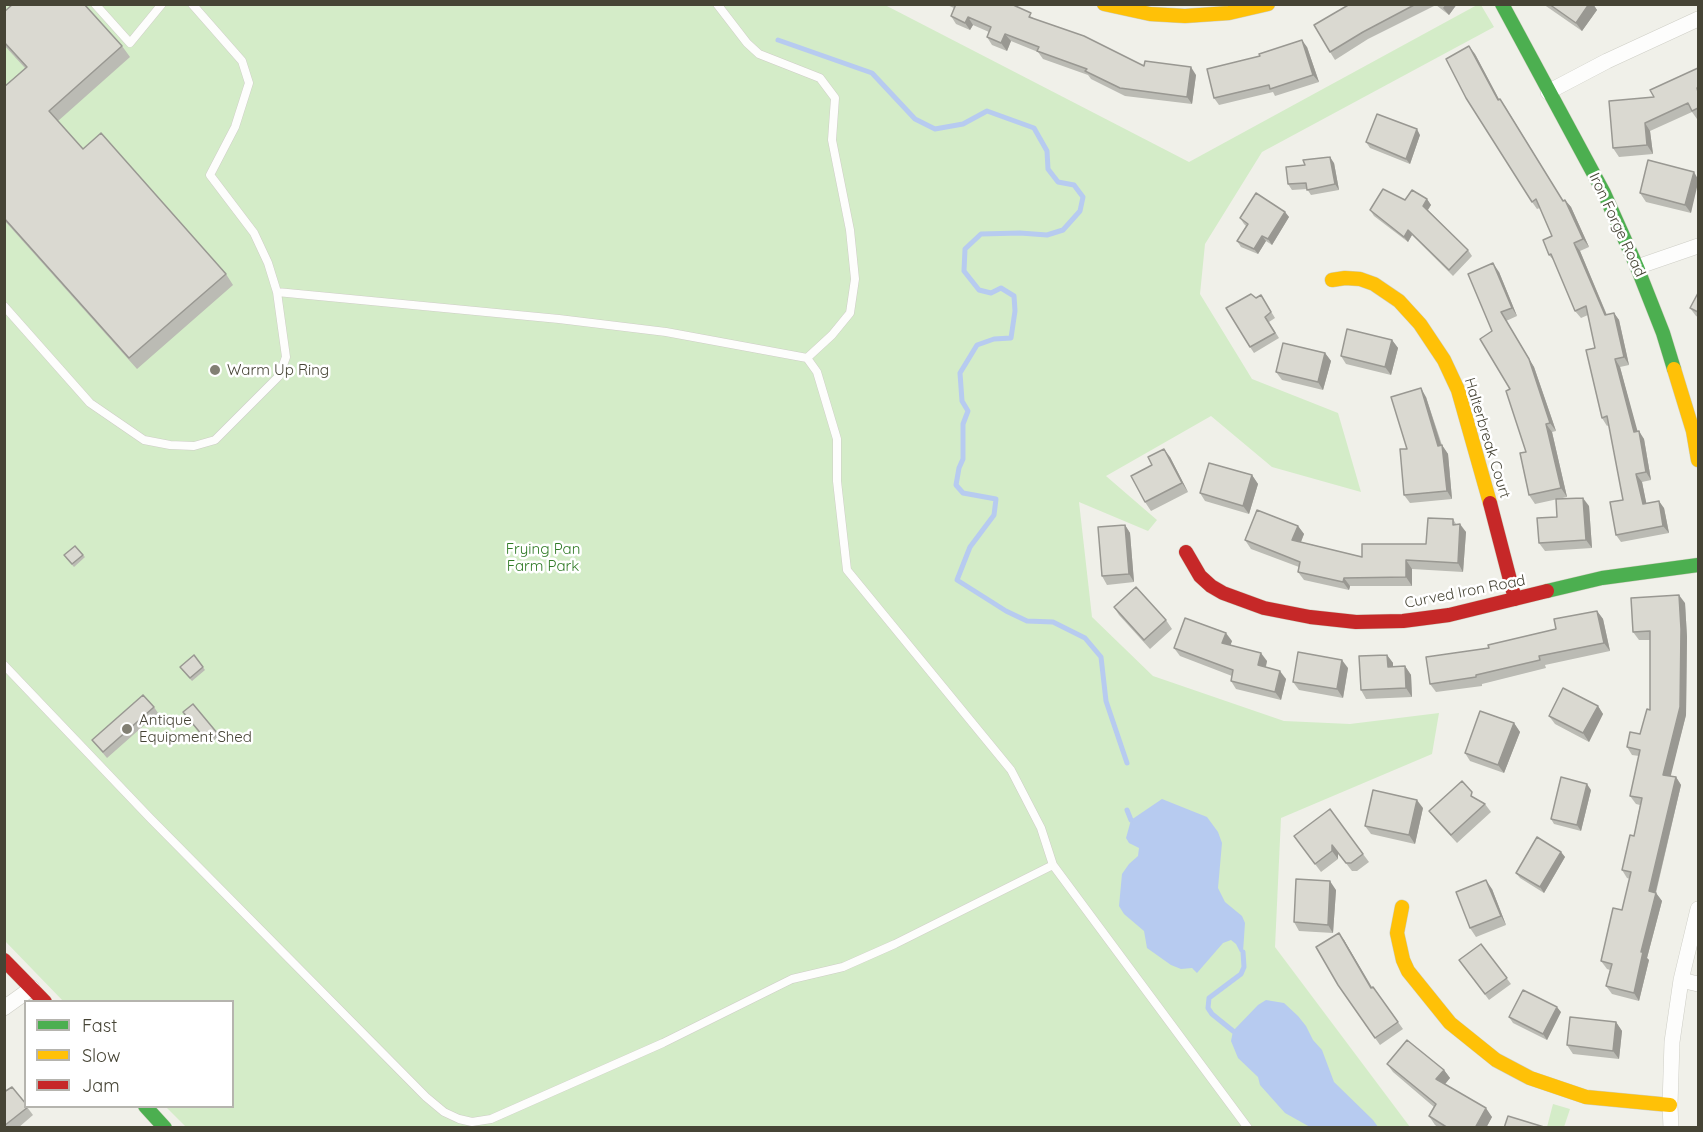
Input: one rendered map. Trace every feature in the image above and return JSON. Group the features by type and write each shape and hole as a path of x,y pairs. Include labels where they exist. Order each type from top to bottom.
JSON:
{"street":[{"path":"1109,5 1150,14 1185,16 1229,13 1269,4"},
{"name":"Iron Forge Road","path":"1502,4 1604,193 1637,267 1664,333 1693,431 1698,460"},
{"path":"1548,92 1607,61 1698,19"},
{"path":"1637,267 1698,246"},
{"name":"Halterbreak Court","path":"1332,280 1360,279 1386,291 1399,301 1420,324 1444,360 1465,410 1515,599"},
{"name":"Curved Iron Road","path":"1186,552 1200,576 1223,593 1264,608 1310,617 1356,622 1403,621 1449,615 1602,578 1698,565"},
{"path":"1402,907 1397,933 1408,971 1450,1023 1496,1060 1530,1078 1586,1097 1670,1105"},
{"path":"1671,1128 1672,1042 1681,980 1698,909"},
{"path":"4,960 43,1000"},
{"path":"1681,980 1698,984"},
{"path":"4,1008 32,988"},
{"path":"146,1108 165,1128"}],"lane":[{"path":"95,4 130,43 162,4"},
{"path":"4,306 90,403 144,440 170,445 194,446 215,440 279,376 286,357 277,292 268,263 254,233 210,175 235,128 249,83 242,61 192,4"},
{"path":"717,4 747,43 759,54 820,78 835,98 832,140 850,230 855,279 850,313 832,335 807,358"},
{"path":"277,292 666,332 807,358 817,372 837,439 837,481 847,570 1011,771 1041,828 1053,865 1248,1128"},
{"path":"4,665 150,818 426,1097 444,1112 472,1122 500,1115 652,1048 792,979 843,968 1053,865"}],"green space":[{"name":"Frying Pan Farm Park","path":"5,5 885,5 1189,162 1477,5 1481,5 1494,27 1262,152 1205,244 1200,294 1252,379 1338,413 1361,492 1272,467 1211,416 1106,476 1157,520 1148,531 1079,502 1092,617 1153,676 1284,721 1350,724 1439,713 1432,754 1281,818 1275,947 1410,1127 186,1127 167,1108 234,1108 234,1000 62,1000 5,941"},
{"path":"1553,1104 1570,1109 1564,1127 1547,1127"}],"water":[{"path":"1162,799 1207,817 1218,832 1222,843 1218,888 1225,902 1242,916 1245,923 1243,952 1240,952 1231,940 1223,943 1197,973 1192,968 1181,969 1171,965 1147,948 1144,931 1124,914 1119,906 1122,874 1138,856 1139,848 1129,843 1126,838 1131,820"},
{"path":"1266,1000 1284,1003 1298,1016 1322,1050 1334,1082 1378,1127 1310,1127 1285,1113 1260,1085 1258,1077 1238,1058 1231,1041 1233,1031 1258,1005"}],"building":[{"path":"13,4 84,4 122,46 49,111 83,149 101,133 226,274 129,358 4,218 4,87 27,67 4,42 4,12"},
{"path":"956,4 1011,4 1031,13 1029,17 1084,36 1144,66 1145,61 1191,67 1187,97 1120,88 1085,71 1087,69 1037,51 1039,47 1005,34 1001,43 987,37 991,27 968,17 965,23 951,16"},
{"path":"1350,4 1416,4 1330,52 1314,25"},
{"path":"1549,4 1589,4 1576,23"},
{"path":"1302,40 1313,75 1270,89 1269,85 1214,98 1207,69 1260,56 1259,54"},
{"path":"1469,46 1498,100 1500,99 1563,201 1565,200 1583,239 1574,243 1605,315 1614,313 1624,357 1615,359 1634,432 1639,431 1646,472 1636,474 1643,504 1659,501 1663,526 1616,535 1610,502 1623,500 1607,416 1602,418 1586,350 1595,348 1586,306 1575,311 1543,240 1552,236 1536,199 1532,202 1466,98 1446,59"},
{"path":"1698,68 1698,108 1692,111 1688,103 1645,123 1647,145 1613,148 1609,101 1654,97 1650,90"},
{"path":"1377,114 1417,129 1406,159 1366,142"},
{"path":"1330,157 1335,184 1307,190 1306,183 1288,184 1286,167 1305,165 1303,160"},
{"path":"1648,160 1694,172 1685,205 1640,193"},
{"path":"1383,189 1405,200 1412,190 1427,199 1423,206 1468,250 1449,270 1408,230 1404,237 1370,210"},
{"path":"1256,193 1285,212 1268,239 1262,236 1254,249 1237,241 1248,224 1240,218"},
{"path":"1493,263 1512,308 1501,312 1529,359 1550,423 1546,424 1561,488 1529,495 1520,453 1526,452 1506,391 1510,389 1480,339 1492,331 1468,274"},
{"path":"1698,293 1698,312 1690,308"},
{"path":"1251,294 1256,298 1261,295 1271,312 1265,317 1275,333 1250,347 1226,308"},
{"path":"1347,329 1392,340 1385,367 1341,356"},
{"path":"1283,343 1325,353 1318,382 1276,372"},
{"path":"1421,388 1438,446 1442,445 1447,491 1404,495 1400,449 1407,449 1391,397"},
{"path":"1164,449 1182,483 1145,502 1131,476 1152,465 1148,457"},
{"path":"1209,463 1252,475 1243,506 1200,493"},
{"path":"1583,498 1586,540 1539,543 1537,518 1557,517 1556,499"},
{"path":"1257,510 1298,526 1292,540 1362,557 1362,544 1426,544 1428,518 1453,519 1453,525 1460,524 1458,563 1406,560 1406,577 1344,578 1343,582 1298,572 1300,562 1245,540"},
{"path":"1125,525 1129,574 1102,576 1098,527"},
{"path":"75,546 83,555 72,564 64,555"},
{"path":"1136,587 1166,620 1144,640 1114,607"},
{"path":"1679,595 1680,707 1663,775 1676,777 1649,891 1656,893 1641,952 1643,952 1634,993 1606,986 1612,964 1601,961 1613,908 1622,910 1631,872 1622,870 1630,835 1634,836 1642,798 1630,796 1640,750 1627,747 1630,732 1640,734 1647,709 1650,710 1650,631 1633,632 1631,598"},
{"path":"1597,611 1604,643 1539,656 1540,660 1476,675 1476,677 1430,684 1426,657 1489,648 1488,645 1556,629 1554,619"},
{"path":"1185,618 1226,633 1222,643 1261,653 1258,665 1280,671 1275,692 1231,681 1233,670 1174,648"},
{"path":"1298,652 1342,660 1337,689 1293,682"},
{"path":"194,655 203,667 190,678 180,667"},
{"path":"1387,655 1388,667 1405,666 1406,688 1361,690 1359,656"},
{"path":"1563,688 1598,706 1583,733 1549,716"},
{"path":"143,695 154,707 103,752 92,740"},
{"path":"193,704 218,734 207,741 183,712"},
{"path":"1480,711 1514,723 1498,765 1465,753"},
{"path":"1561,777 1587,784 1577,825 1551,819"},
{"path":"1462,781 1472,792 1471,796 1485,804 1451,835 1429,811"},
{"path":"1373,790 1417,800 1409,835 1365,826"},
{"path":"1330,809 1363,854 1351,863 1346,863 1332,845 1332,851 1315,864 1294,836"},
{"path":"1537,837 1561,852 1540,887 1516,873"},
{"path":"1296,879 1330,881 1328,925 1294,922"},
{"path":"1486,880 1501,916 1470,928 1456,892"},
{"path":"1339,933 1371,988 1373,987 1398,1022 1375,1038 1338,985 1316,947"},
{"path":"1481,944 1507,978 1485,994 1459,960"},
{"path":"1523,990 1557,1007 1543,1034 1509,1017"},
{"path":"1570,1017 1616,1022 1613,1051 1567,1045"},
{"path":"1407,1040 1444,1070 1436,1079 1486,1108 1475,1128 1448,1128 1429,1116 1436,1104 1387,1064"},
{"path":"12,1087 24,1102 24,1108 27,1108 4,1126 4,1092"},
{"path":"1508,1116 1544,1127 1544,1128 1504,1128"}],"waterway":[{"path":"778,40 872,73 915,119 935,129 963,124 987,111 1034,128 1047,151 1048,169 1058,182 1074,185 1083,197 1080,211 1063,230 1047,235 981,234 965,249 964,271 979,290 991,293 1001,288 1014,296 1015,311 1011,338 994,339 977,345 960,373 962,401 968,411 963,424 963,459 956,485 963,493 996,499 994,515 970,547 957,580 1006,611 1027,621 1053,622 1085,638 1101,657 1106,701 1127,763"},
{"path":"1127,810 1131,820"},
{"path":"1233,1031 1212,1014 1208,1008 1209,998 1241,974 1244,967 1243,952"}],"traffic: fast":[{"path":"1502,4 1604,193 1637,267 1663,333 1674,369"},
{"path":"1547,591 1602,578 1698,565"},
{"path":"147,1108 165,1128"}],"traffic: slow":[{"path":"1104,4 1150,14 1185,16 1229,13 1268,4"},
{"path":"1332,280 1360,279 1374,284 1399,301 1420,324 1444,360 1458,390 1490,503"},
{"path":"1674,369 1693,431 1698,460"},
{"path":"1402,907 1397,933 1408,971 1450,1023 1496,1060 1530,1078 1586,1097 1670,1105"}],"traffic: jam":[{"path":"1490,503 1515,599"},
{"path":"1186,552 1200,576 1223,593 1264,608 1310,617 1356,622 1403,621 1449,615 1547,591"},
{"path":"4,960 43,1000"}],"place":[{"name":"Warm Up Ring","path":"215,370"},
{"name":"Antique Equipment Shed","path":"127,729"}]}
